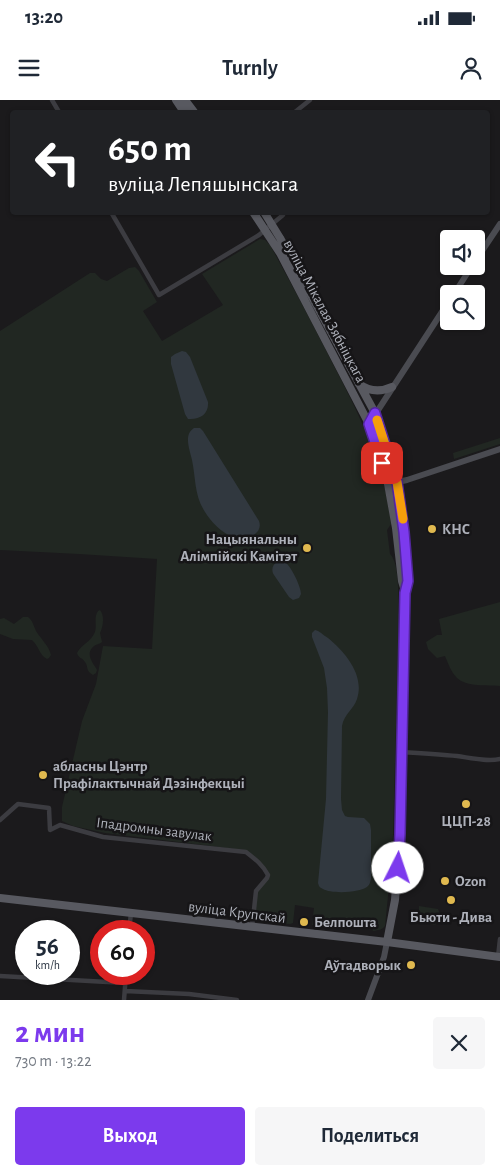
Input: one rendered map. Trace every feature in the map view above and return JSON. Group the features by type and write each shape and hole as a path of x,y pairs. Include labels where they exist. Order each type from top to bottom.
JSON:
{"main road":[{"name":"вуліца Мікалая Зябніцкага","path":"256,215 280,238 375,413 397,482 408,581 405,593"},
{"name":"вуліца Мікалая Зябніцкага","path":"265,215 280,253 369,424 388,484 405,593"},
{"path":"485,246 500,224"},
{"path":"369,424 440,315"},
{"path":"358,384 375,391 392,387"},
{"path":"388,484 500,449"},
{"path":"368,1000 384,957 397,885 400,834 405,593"},
{"name":"вуліца Крупскай","path":"0,898 387,942 499,957"}],"street":[{"path":"298,110 310,100"},
{"path":"113,215 159,295 259,236 282,215"},
{"path":"402,752 500,759"},
{"name":"Іпадромны завулак","path":"0,820 18,804 49,808 50,830 60,825 103,837 246,852 256,859 268,875 256,891 252,928"},
{"path":"130,920 131,913"},
{"path":"499,957 500,939"},
{"path":"0,976 90,981"},
{"path":"124,1000 125,985"},
{"path":"125,991 189,994 237,1000"}],"shaded area":[{"path":"260,239 265,240 270,245 354,407 378,464 388,504 391,524 387,530 390,554 397,574 399,615 392,873 385,926 373,931 371,927 358,925 358,923 328,928 312,925 314,908 295,905 293,923 258,921 254,917 255,894 266,877 266,871 243,850 105,833 73,826 62,821 62,807 82,721 96,684 103,646 152,649 157,559 0,550 0,331 90,273 95,273 101,279 107,281 129,268 135,267 157,302 143,311 162,341 223,305 202,274"},
{"path":"182,351 186,352 190,357 208,402 205,413 196,418 188,419 185,414 171,364 171,357"},
{"path":"194,428 200,428 203,431 259,521 259,530 252,536 237,538 225,533 210,520 201,506 188,443 189,435"},
{"path":"500,438 500,444 454,459 453,453"},
{"path":"278,561 285,562 293,573 301,591 299,598 293,600 289,597 274,575 274,564"},
{"path":"500,602 500,686 477,685 461,681 453,673 445,656 437,658 428,649 426,642 437,635 442,635 439,619"},
{"path":"100,610 103,618 100,633 102,642 94,646 90,652 91,659 97,670 93,675 77,653 94,634 96,617"},
{"path":"23,617 28,617 32,622 50,652 49,658 47,659 42,655 32,640 13,639 0,634 0,619 4,618 14,624"},
{"path":"315,630 328,638 347,657 356,673 358,681 357,699 342,726 341,799 342,810 345,816 364,818 370,824 371,879 368,886 353,891 327,891 320,887 318,883 326,799 328,712 324,668 312,637 312,633"},
{"path":"419,906 438,909 443,922 433,925 423,922 419,913"}],"slow traffic":[{"path":"377,420 397,482 403,519"}],"place":[{"name":"КНС","path":"432,529"},
{"name":"Нацыянальны Алімпійскі Камітэт","path":"307,548"},
{"name":"абласны Цэнтр Прафілактычнай Дэзінфекцыі","path":"43,775"},
{"name":"ЦЦП-28","path":"466,804"},
{"name":"Ozon","path":"445,881"},
{"name":"Бьюти - Дива","path":"451,900"},
{"name":"Белпошта","path":"304,922"},
{"name":"Аўтадворык","path":"411,965"}],"route":[{"path":"382,463 369,424 375,413 397,482 408,581 405,593 398,868"}]}
